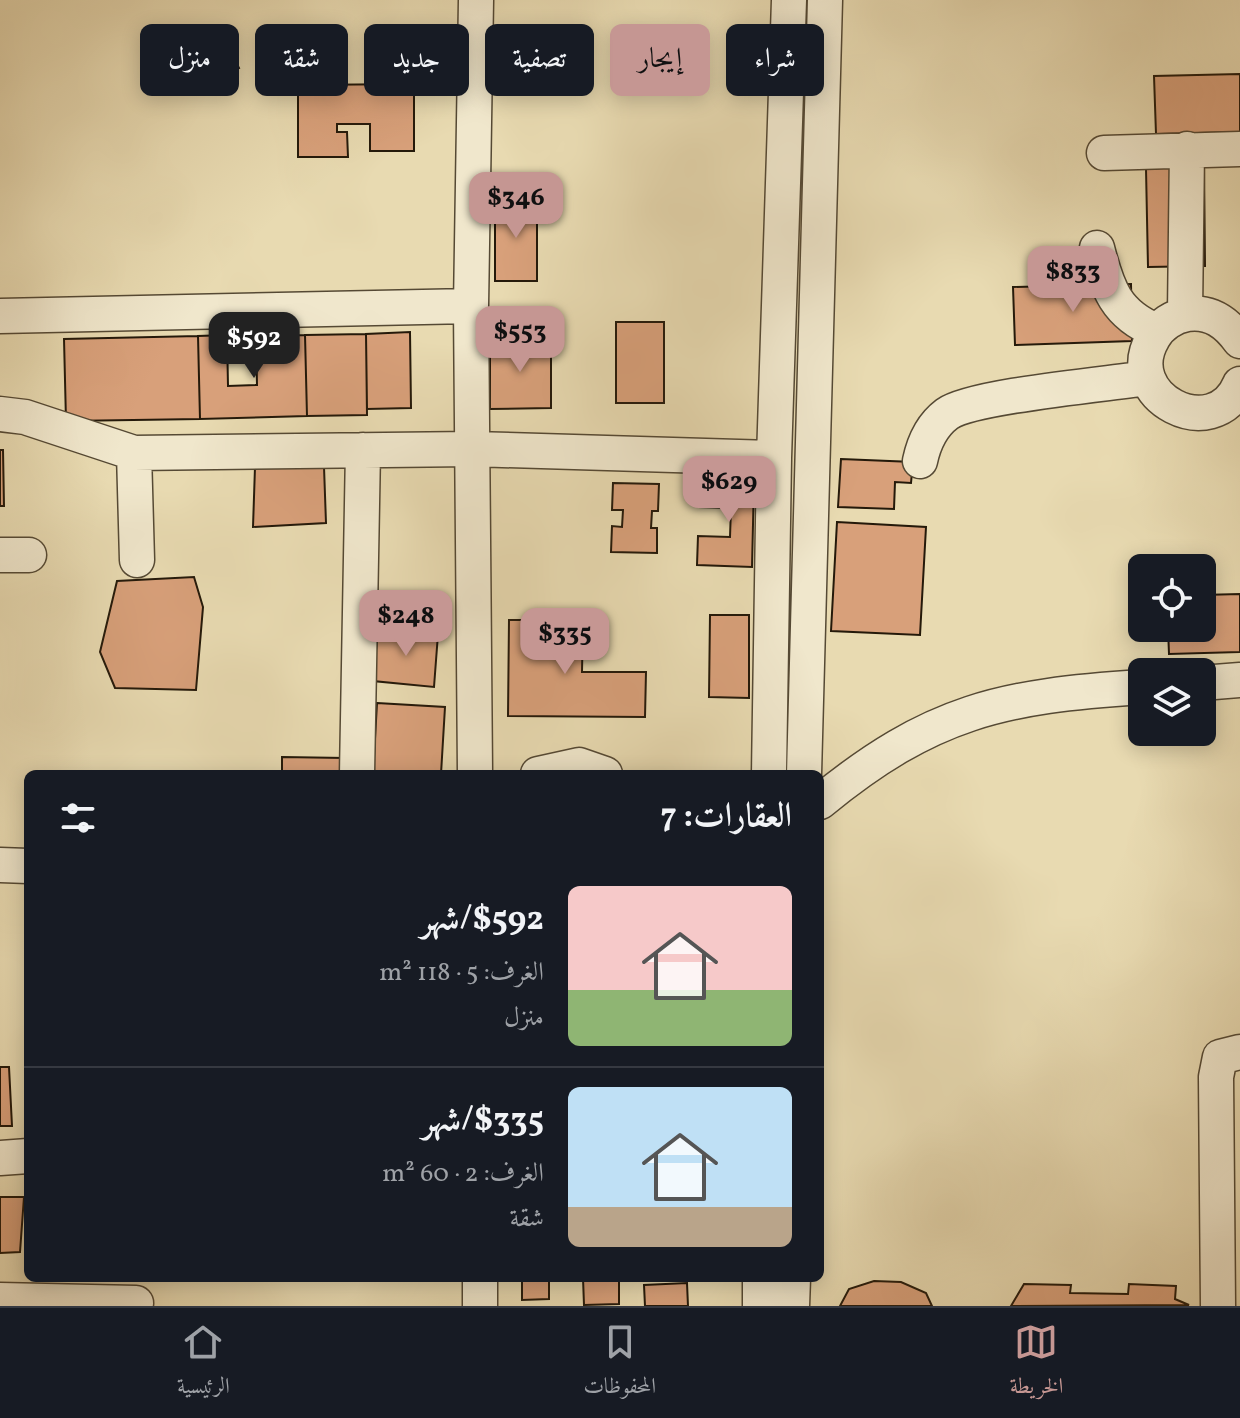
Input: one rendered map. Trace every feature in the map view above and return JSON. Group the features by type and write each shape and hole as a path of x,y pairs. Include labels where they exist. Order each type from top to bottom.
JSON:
{"street":[{"path":"475,770 471,306 476,0"},
{"path":"769,770 774,458 789,0"},
{"path":"804,770 825,0"},
{"path":"1187,149 1171,323 1148,345 1147,378 1166,405 1181,412 1197,414 1236,399"},
{"path":"1104,153 1240,149"},
{"path":"782,182 818,182"},
{"path":"1097,248 1112,297 1131,318 1171,323 1217,318 1240,341"},
{"path":"0,316 471,306"},
{"path":"920,461 924,442 934,425 966,404 1147,378"},
{"path":"0,414 25,417 134,453 472,449 774,458"},
{"path":"357,770 363,450"},
{"path":"134,453 137,560"},
{"path":"1216,682 1240,680"},
{"path":"824,799 862,767 924,730 992,705 1063,692 1128,688"},
{"path":"556,770 579,765 593,770"},
{"path":"0,865 24,866"},
{"path":"1218,1306 1216,1077 1220,1057 1240,1052"},
{"path":"0,1158 24,1156"},
{"path":"480,1282 480,1306"},
{"path":"760,1282 760,1306"},
{"path":"792,1306 793,1282"},
{"path":"0,1300 136,1296"}],"building":[{"path":"1240,74 1240,132 1156,134 1154,76"},
{"path":"364,84 364,96 414,96 414,151 370,151 370,124 337,124 337,132 347,132 348,157 298,157 298,96 348,96 348,85"},
{"path":"1204,165 1205,266 1148,267 1146,169"},
{"path":"537,198 537,281 495,281 495,199"},
{"path":"1131,284 1132,341 1015,345 1013,287"},
{"path":"616,322 664,322 664,403 616,403"},
{"path":"410,332 411,408 367,409 366,334"},
{"path":"366,334 367,415 307,416 305,335"},
{"path":"227,335 228,386 257,385 256,336 305,335 307,416 200,419 198,336"},
{"path":"198,336 200,419 66,421 64,339"},
{"path":"551,339 551,408 490,409 490,340"},
{"path":"0,450 3,450 4,506 0,506"},
{"path":"841,459 913,462 911,483 895,482 894,509 838,507"},
{"path":"255,467 324,467 326,523 253,527"},
{"path":"700,481 754,482 752,567 697,565 698,536 730,537 731,508 699,507"},
{"path":"613,483 659,484 658,511 652,511 651,528 657,528 657,553 611,552 612,526 622,527 623,510 612,510"},
{"path":"837,522 926,527 920,635 831,631"},
{"path":"194,577 203,607 196,690 115,688 100,652 117,581"},
{"path":"1240,594 1240,652 1169,654 1169,642 1216,642 1216,595"},
{"path":"710,615 749,615 749,698 709,697"},
{"path":"509,620 583,620 582,672 646,672 645,717 508,716"},
{"path":"378,629 438,634 434,687 373,681"},
{"path":"377,703 445,707 441,770 373,770"},
{"path":"282,757 345,758 345,770 282,770"},
{"path":"0,1067 9,1067 12,1126 0,1126"},
{"path":"0,1197 24,1197 20,1252 0,1253"},
{"path":"874,1281 901,1282 926,1293 932,1306 840,1306 849,1289"},
{"path":"522,1282 549,1282 549,1299 522,1300"},
{"path":"583,1282 619,1282 619,1304 584,1305"},
{"path":"687,1283 688,1306 645,1306 644,1285"},
{"path":"1024,1284 1071,1285 1070,1293 1128,1294 1129,1284 1176,1286 1175,1299 1189,1305 1011,1306"}]}
